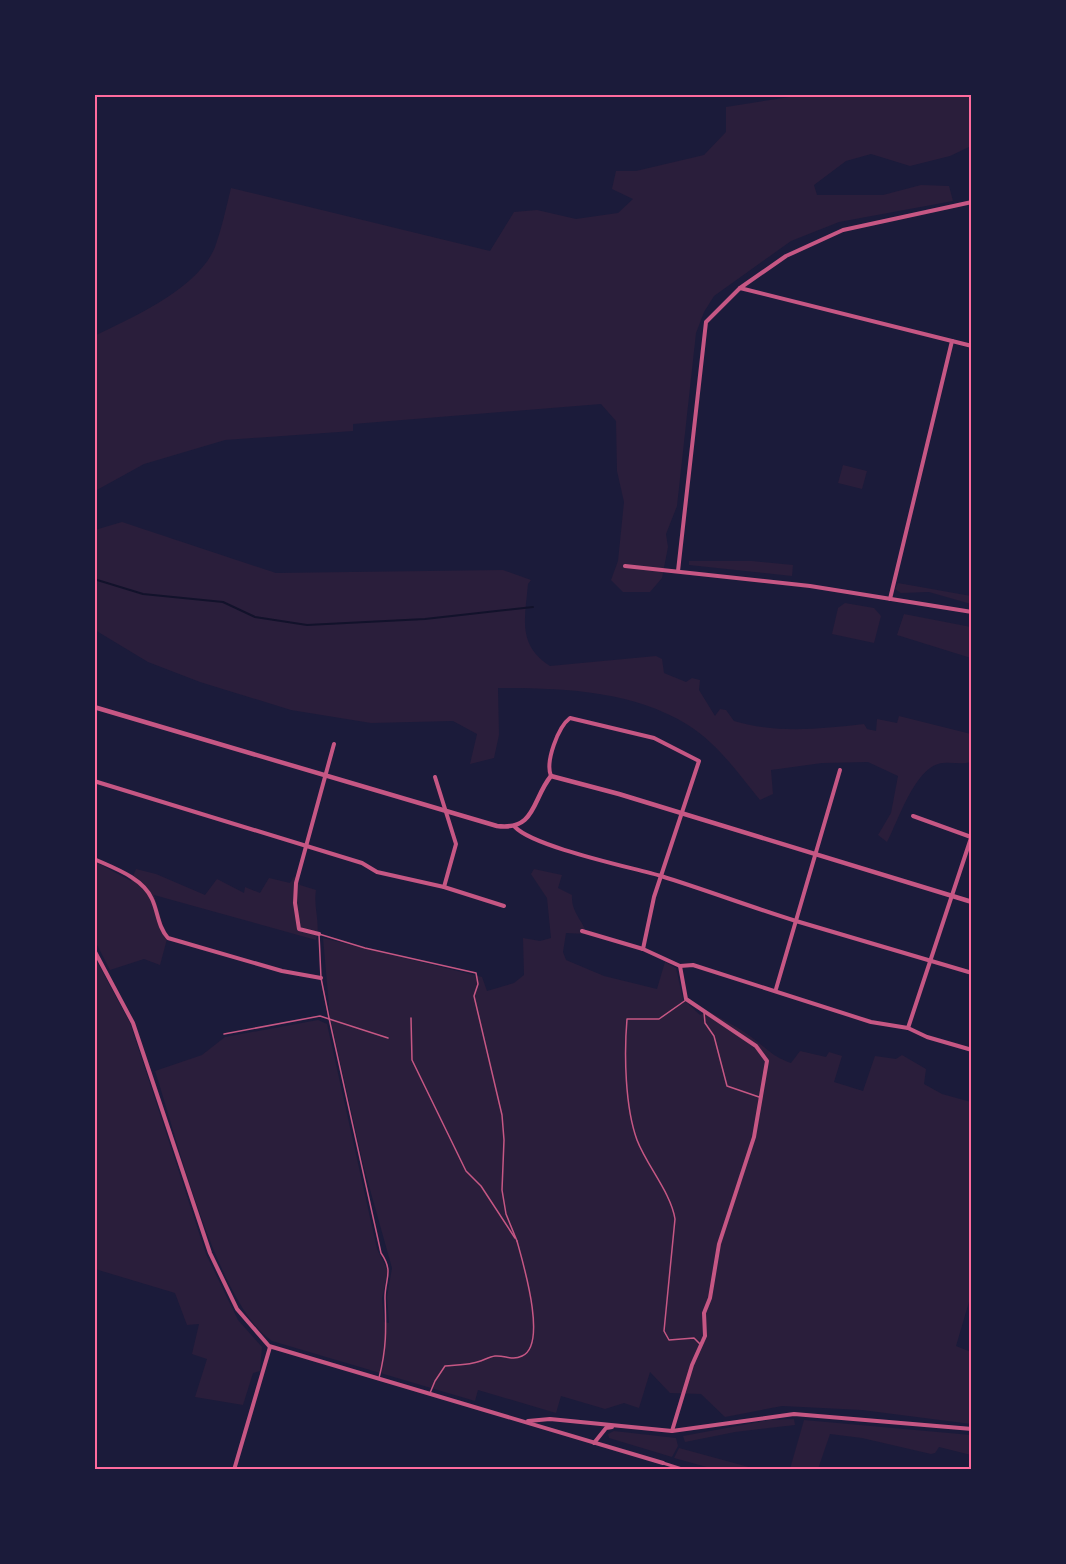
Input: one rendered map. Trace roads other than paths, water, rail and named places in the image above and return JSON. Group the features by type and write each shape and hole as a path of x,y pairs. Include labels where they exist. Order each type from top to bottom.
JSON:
{"street":[{"path":"678,571 705,327 711,314 740,288 786,256 843,230 972,202"},
{"path":"740,288 972,346"},
{"path":"890,599 952,341"},
{"path":"626,566 786,583 972,612"},
{"path":"94,707 448,814 497,826 514,827 526,836 662,876 796,921 972,973"},
{"path":"551,776 549,770 555,745 570,718 654,738 699,761 662,876 643,949"},
{"path":"320,934 299,929 295,903 296,883 334,744"},
{"path":"776,989 840,770"},
{"path":"551,776 972,902"},
{"path":"514,827 532,813 543,786 551,776"},
{"path":"435,777 456,844 444,887"},
{"path":"94,781 362,863 378,872 444,887 504,906"},
{"path":"908,1028 971,836 913,816"},
{"path":"94,859 122,872 151,897 163,933 168,939 282,971 321,978"},
{"path":"582,931 643,949 680,966 693,965 776,989 871,1022 908,1028 927,1037 972,1050"},
{"path":"94,950 133,1023 210,1253 242,1318 270,1347 685,1470"},
{"path":"672,1431 692,1365 705,1336 704,1313 710,1298 719,1244 754,1137 767,1061 756,1046 687,999 680,966"},
{"path":"234,1470 270,1347"},
{"path":"524,1422 550,1419 672,1431 794,1414 972,1428"},
{"path":"594,1443 606,1428 615,1426"}],"lane":[{"path":"379,1378 387,1348 385,1297 390,1270 381,1252 328,1018 321,978 320,934 365,948 476,973 478,984 474,996 502,1115 504,1140 502,1190 506,1214 517,1240 530,1298 534,1338 532,1348 524,1356 512,1359 496,1355 473,1364 446,1366 435,1381 430,1393"},
{"path":"687,999 659,1019 627,1019 626,1038 631,1118 638,1141 665,1197 673,1206 675,1219 664,1331 669,1340 694,1338 701,1345"},
{"path":"704,1011 705,1023 714,1036 727,1086 762,1097"},
{"path":"224,1034 320,1016 388,1038"},
{"path":"411,1018 412,1060 466,1171 481,1186 498,1216 517,1240"}],"waterway":[{"path":"94,579 143,594 223,602 255,617 307,625 425,619 533,607"}]}
